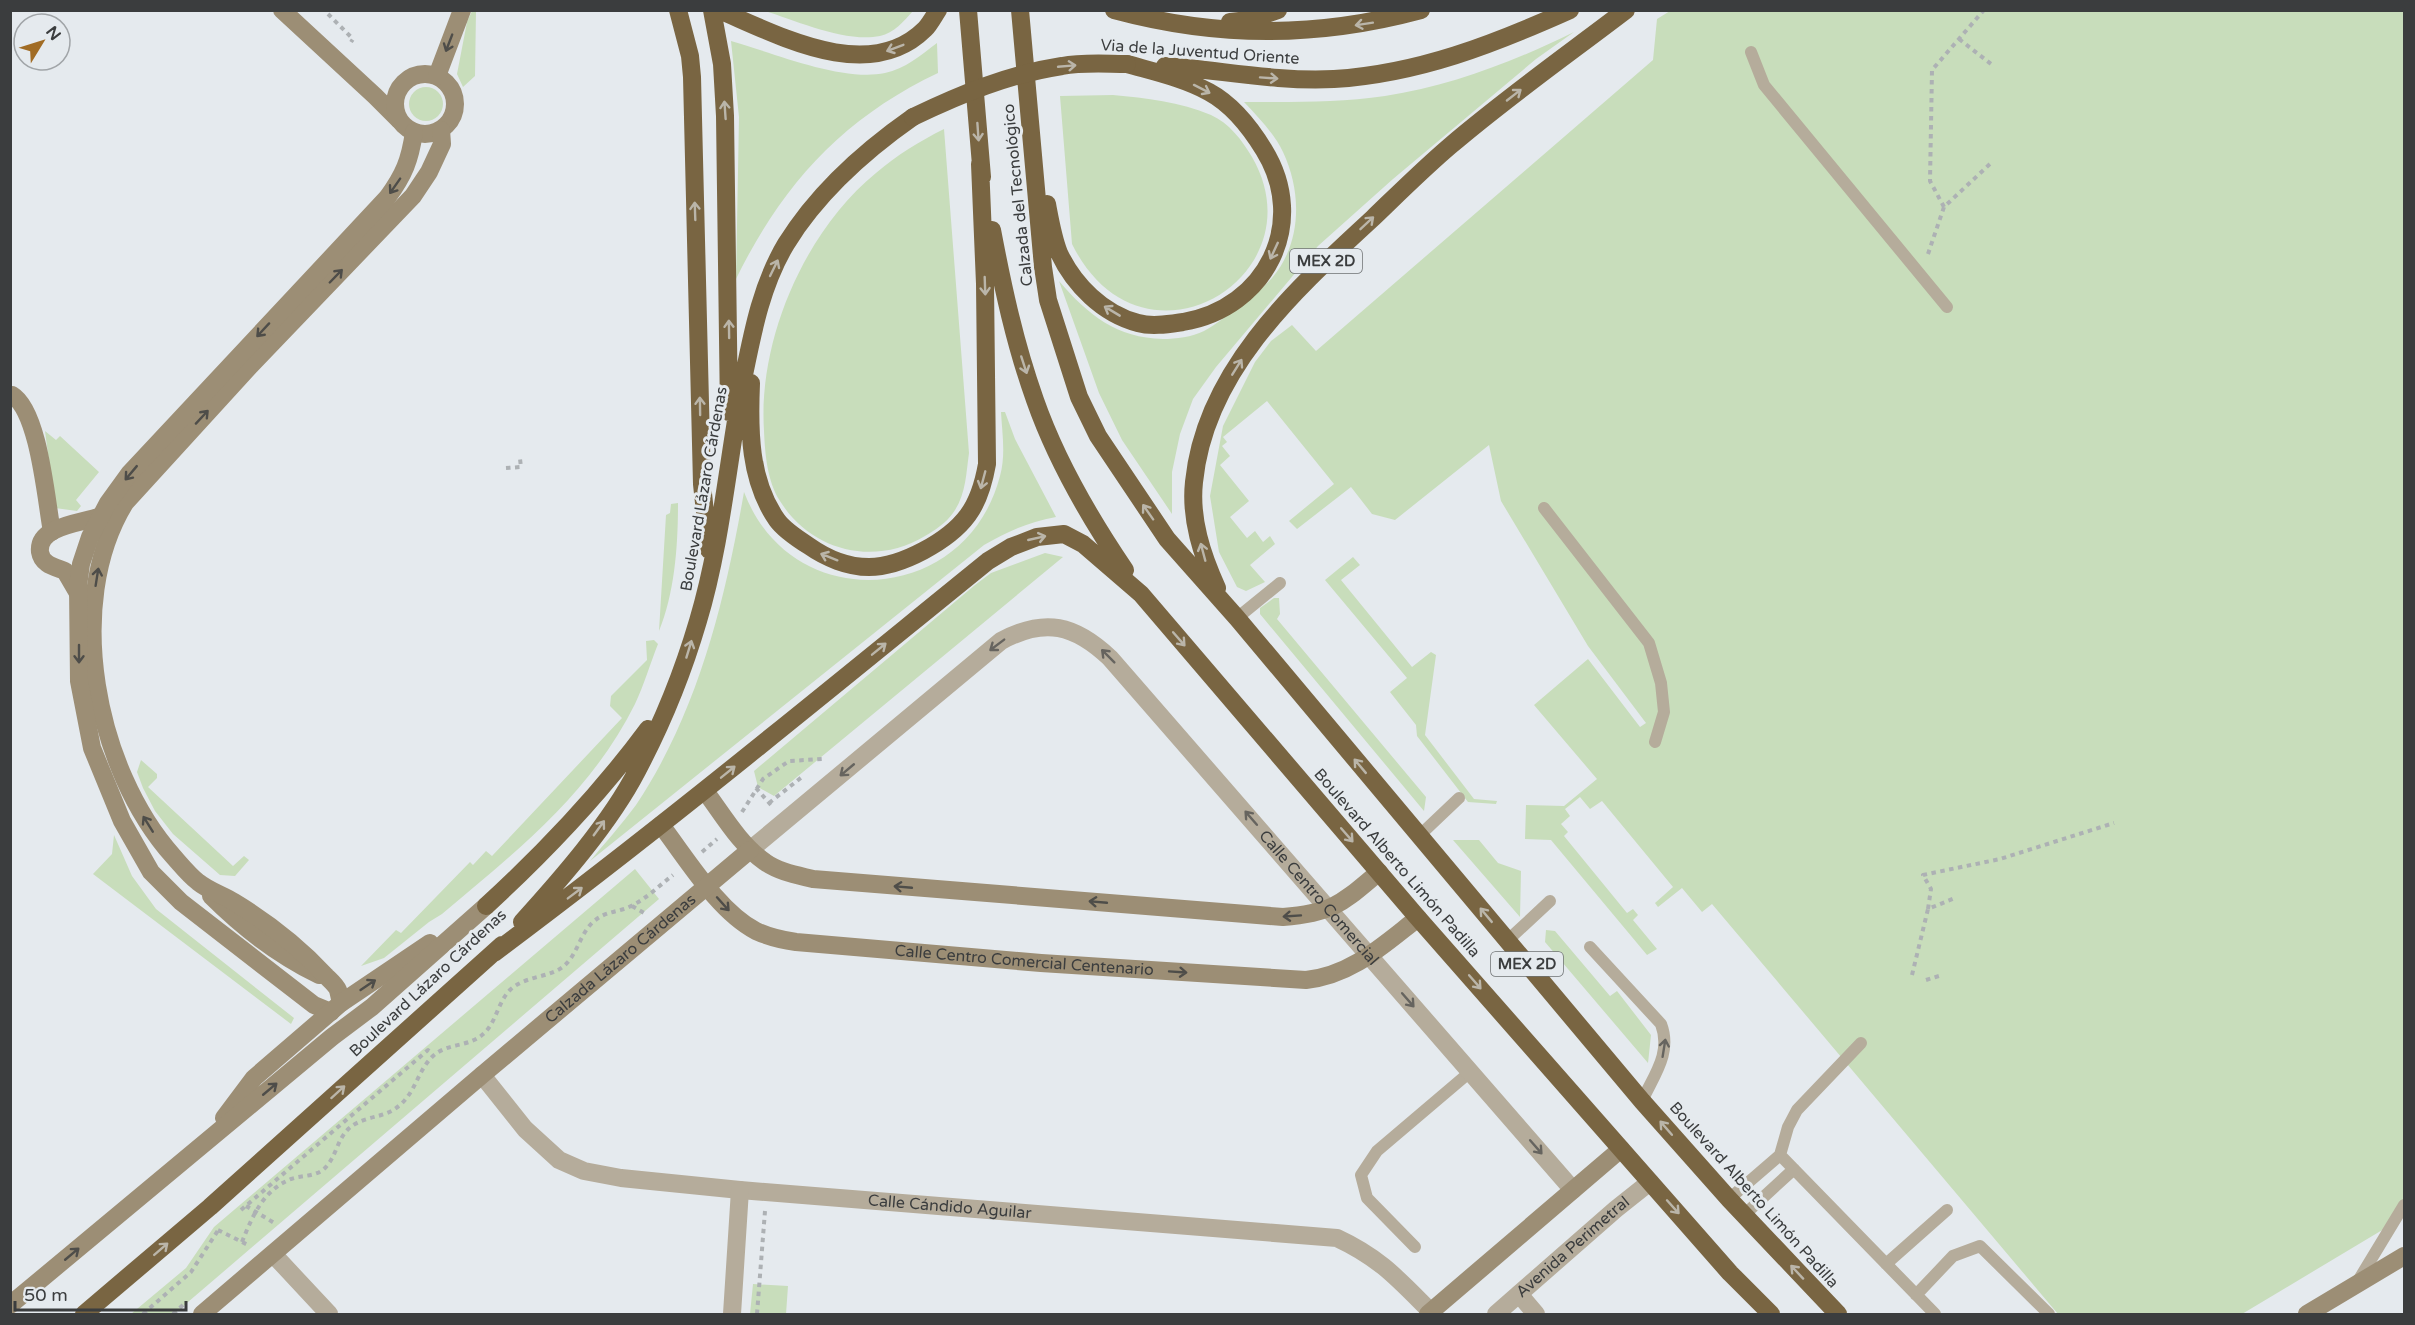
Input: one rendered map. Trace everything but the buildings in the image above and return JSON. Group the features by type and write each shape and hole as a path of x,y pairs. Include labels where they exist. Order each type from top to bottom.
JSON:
{"highway":[{"path":"678,10 690,56 692,77 702,484 711,569"},
{"path":"712,10 722,64 727,168 728,471"},
{"path":"719,10 787,38 831,52 863,56 885,52 904,44 925,29 938,10"},
{"name":"Calzada del Tecnológico","path":"968,10 980,164 1004,294 1035,402 1067,473 1099,532 1141,594"},
{"path":"1119,12 1225,22 1249,20 1278,10"},
{"name":"Via de la Juventud Oriente","path":"1119,12 1223,30 1277,32 1341,28 1421,10"},
{"name":"Via de la Juventud Oriente","path":"754,323 766,286 786,244 815,204 847,168 881,139 913,117 964,93 1033,71 1065,65 1127,64 1280,78 1333,79 1377,74 1421,66 1473,51 1570,10"},
{"name":"MEX 2D","path":"1231,612 1205,562 1195,522 1194,483 1202,444 1214,407 1263,328 1301,285 1450,146 1626,10"},
{"name":"Calzada del Tecnológico","path":"1019,13 1043,267 1051,310 1079,397 1098,436 1167,539 1231,612"},
{"path":"1028,108 1049,219 1059,251 1072,275 1090,297 1114,313 1139,324 1179,322 1216,313 1244,293 1262,274 1272,258 1279,242 1283,209 1279,179 1269,158 1246,123 1220,99 1185,80 1127,64"},
{"path":"754,323 751,396 752,452 762,492 778,522 821,555 844,563 869,567 900,560 927,550 943,539 969,515 983,485 987,464 986,284 980,164"},
{"name":"Boulevard Lázaro Cárdenas","path":"84,1314 210,1207 494,953 546,896 606,819 637,772 682,673 711,569 754,323"},
{"path":"494,953 590,882 988,561 1011,547 1037,537 1065,534 1083,544 1141,594"},
{"name":"Boulevard Alberto Limón Padilla","path":"1141,594 1418,918 1730,1273 1771,1314"},
{"name":"Boulevard Alberto Limón Padilla","path":"1231,612 1642,1101 1729,1199 1838,1314"},
{"path":"486,906 539,857 585,808 624,761 667,703"}],"street":[{"path":"282,10 408,127 423,134 441,130 451,119 455,103 450,87 436,76 418,74 401,84 396,93 395,112 408,127 410,160 398,183 387,198 129,474 101,516 90,537 81,564 79,681 92,748 122,821 140,855 160,883 314,1005 336,1008"},
{"path":"436,76 462,10"},
{"path":"375,96 385,97 396,93"},
{"path":"336,1008 337,988 305,953 235,902 198,883 158,840 122,775 112,750 96,688 94,620 96,579 112,523 125,503 143,481 413,196 429,172 442,144 441,130"},
{"path":"13,404 19,399 34,427 47,536 40,553 44,561 53,568 65,571 79,595"},
{"path":"47,536 60,527 101,516"},
{"name":"Calzada Lázaro Cárdenas","path":"202,1314 707,885 1001,641 1031,628 1051,627"},
{"name":"Calle Centro Comercial","path":"1051,627 1073,631 1091,640 1110,658 1573,1190"},
{"path":"705,791 750,850 766,863 780,870 813,879 1261,916 1300,915 1330,909 1346,900 1379,872"},
{"name":"Calle Centro Comercial Centenario","path":"661,825 734,916 755,930 774,938 796,942 1041,963 1306,980 1330,976 1355,965 1418,918"},
{"path":"160,883 158,865 166,860 177,860"},
{"path":"206,1142 254,1078 336,1008 486,906"},
{"name":"Boulevard Lázaro Cárdenas","path":"10,1305 332,1037 372,1007 486,906"},
{"name":"Calle Cándido Aguilar","path":"482,1075 525,1129 559,1160 584,1171 621,1178 740,1190 1337,1238 1365,1251 1389,1269 1430,1313"},
{"path":"1430,1313 1621,1149"},
{"name":"Avenida Perimetral","path":"1496,1314 1650,1182"},
{"path":"732,1314 740,1190"},
{"path":"273,1254 329,1314"},
{"path":"2307,1314 2404,1256"},
{"path":"1519,1294 1536,1314"}],"lane":[{"path":"1751,52 1764,85 1947,307"},
{"path":"1544,508 1649,643 1661,683 1664,712 1656,742"},
{"path":"1231,612 1280,583"},
{"path":"1419,836 1459,798"},
{"path":"1507,940 1550,901"},
{"path":"1590,947 1660,1024 1666,1037 1665,1053 1642,1101"},
{"path":"1729,1199 1780,1155 1788,1127 1797,1110 1861,1043"},
{"path":"1415,1247 1367,1198 1361,1175 1377,1150 1470,1072"},
{"path":"1780,1155 1935,1314"},
{"path":"1744,1215 1794,1169"},
{"path":"2355,1286 2404,1205"},
{"path":"1886,1264 1947,1210"},
{"path":"1916,1295 1953,1256 1980,1246 2049,1314"}],"path":[{"path":"1944,207 1930,182 1932,70 1984,10"},
{"path":"328,14 354,39 351,42"},
{"path":"1959,39 1991,64"},
{"path":"1928,254 1944,207 1991,163"},
{"path":"506,468 521,467 520,459"},
{"path":"242,1242 258,1206 281,1184 291,1179 315,1174 325,1168 347,1129 367,1118 382,1116 400,1105 413,1091 418,1076 433,1056 448,1047 481,1036 491,1025 502,1000 511,989 522,981 564,966 586,930 597,919 617,909 632,906 732,827 763,780 789,761 822,759 818,766"},
{"path":"769,803 810,772"},
{"path":"1912,975 1931,889 1923,875 2000,859 2114,823"},
{"path":"1928,909 1954,898"},
{"path":"1926,980 1942,975"},
{"path":"238,1212 428,1050 433,1056"},
{"path":"757,1314 766,1192"},
{"path":"246,1206 295,1236"},
{"path":"143,1314 191,1272 224,1224"},
{"path":"218,1230 250,1247"}],"green space":[{"path":"472,11 476,11 475,76 463,87 457,74 467,22"},
{"path":"765,11 913,11 890,32 867,37 837,34"},
{"path":"1670,11 2404,11 2404,1217 2242,1314 2058,1314 1712,904 1702,912 1682,888 1658,907 1655,903 1673,887 1602,801 1590,809 1580,797 1565,809 1570,816 1561,824 1568,832 1564,836 1627,913 1633,909 1638,915 1633,920 1657,949 1647,955 1551,840 1525,839 1526,805 1564,806 1597,779 1534,705 1588,659 1640,727 1646,723 1588,646 1501,501 1489,445 1395,520 1372,514 1351,487 1297,529 1289,521 1334,484 1267,401 1223,437 1227,442 1222,446 1230,456 1220,465 1249,501 1230,517 1247,538 1255,531 1263,542 1270,536 1275,544 1250,565 1265,582 1246,591 1237,587 1219,552 1210,496 1223,426 1255,362 1271,341 1292,325 1316,351 1653,60 1657,19"},
{"path":"1574,32 1536,59 1393,179 1318,246 1216,367 1193,399 1180,434 1172,472 1172,514 1122,440 1099,393 1059,281 1093,314 1131,334 1147,338 1168,339 1204,331 1249,299 1272,278 1282,264 1294,233 1296,200 1289,167 1275,138 1244,102 1350,100 1410,92 1482,71"},
{"path":"731,41 808,65 868,75 899,68 937,43 938,73 873,111 844,133 819,158 795,184 774,213 736,279 739,117"},
{"path":"426,87 438,92 443,104 438,116 426,121 414,116 409,104 414,92"},
{"path":"1113,95 1175,104 1211,115 1235,133 1252,157 1267,201 1263,241 1244,274 1214,298 1178,310 1139,307 1103,286 1072,244 1060,96"},
{"path":"944,129 969,453 963,492 950,516 925,536 885,551 865,552 845,549 809,532 793,518 780,501 772,485 766,458 764,431 764,396 769,360 778,324 791,289 828,225 851,197 884,166"},
{"path":"1001,412 1005,412 1015,439 1056,517 1019,528 984,545 590,861 636,805 658,769 692,694 718,614 744,492 767,533 800,561 837,576 878,580 917,571 953,551 981,519 1002,468"},
{"path":"45,431 56,440 60,436 99,472 76,500 81,506 77,511 55,508"},
{"path":"678,503 672,584 659,631 666,515 670,513 671,504"},
{"path":"1045,553 1063,557 774,796 758,787 754,771 975,585 991,573"},
{"path":"1353,557 1360,565 1341,580 1412,667 1431,652 1436,655 1425,735 1474,799 1497,801 1496,804 1468,802 1417,736 1416,725 1390,692 1407,678 1325,580"},
{"path":"1274,598 1279,598 1280,614 1277,619 1426,797 1424,811 1260,614 1260,608"},
{"path":"654,640 658,644 635,704 617,736 574,793 524,844 442,914 384,958 361,966 396,930 401,933 470,862 473,865 486,851 492,856 622,718 610,706 611,696 647,660 646,641"},
{"path":"141,760 157,774 157,778 148,787 233,866 244,856 249,860 235,876 220,875 173,834 155,811 143,788 137,772"},
{"path":"114,835 132,876 156,909 294,1018 291,1024 93,874 112,854"},
{"path":"1453,840 1479,840 1498,863 1521,871 1520,917"},
{"path":"635,869 659,899 174,1314 131,1314 186,1268 214,1227"},
{"path":"1546,930 1555,931 1610,996 1617,991 1651,1035 1648,1063 1545,942"},
{"path":"753,1284 788,1286 786,1314 750,1314"}]}
